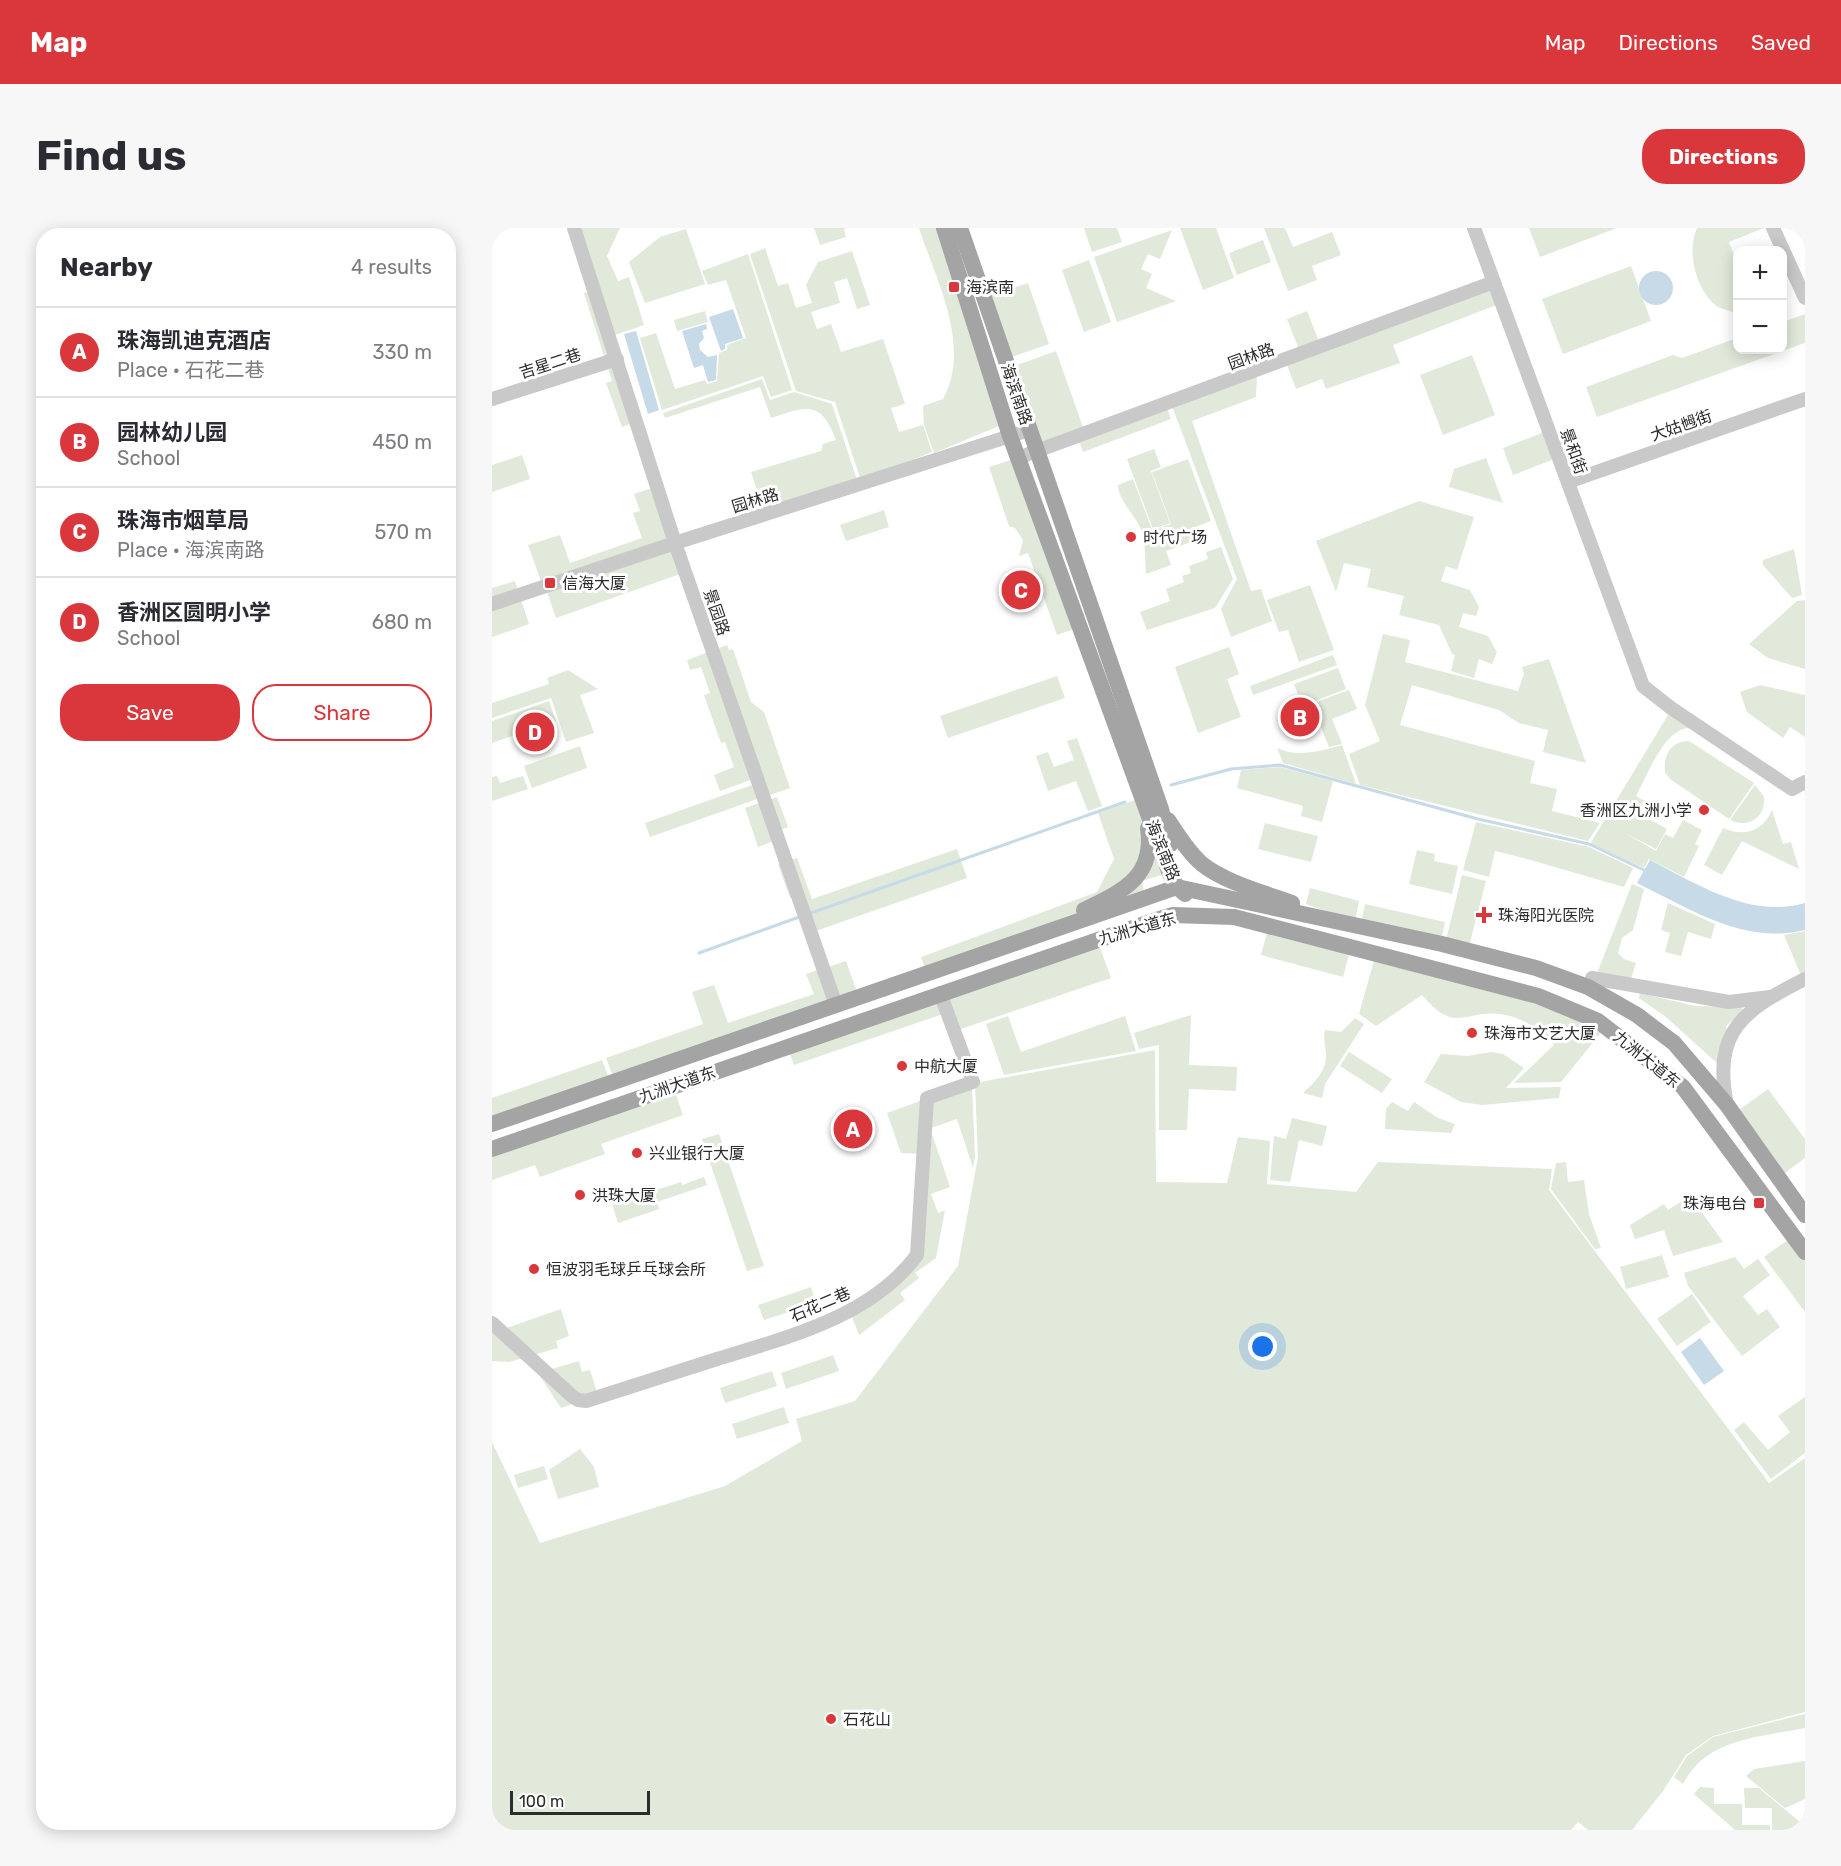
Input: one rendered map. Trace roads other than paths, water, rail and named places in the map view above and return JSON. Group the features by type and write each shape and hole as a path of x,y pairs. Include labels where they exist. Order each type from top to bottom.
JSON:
{"main road":[{"name":"海滨南路","path":"944,228 1010,436 1153,808"},
{"name":"海滨南路","path":"960,228 1037,452 1177,887"},
{"path":"1153,808 1203,865 1242,885 1356,926"},
{"path":"1023,940 1128,886 1138,876 1147,859 1153,808"},
{"path":"1152,921 1167,904 1177,887 1202,905 1234,917"},
{"name":"九洲大道东","path":"493,1123 1177,887 1442,944 1526,966 1588,987 1637,1015 1674,1043 1726,1105 1805,1215"},
{"name":"九洲大道东","path":"492,1149 1152,921 1173,915 1234,917 1538,996 1598,1021 1683,1088 1805,1252"}],"street":[{"name":"景园路","path":"574,228 675,543 807,916 836,1005"},
{"name":"景和街","path":"1474,228 1643,686 1671,708 1792,789 1805,782"},
{"path":"1773,228 1805,298"},
{"name":"园林路","path":"1018,458 1494,282"},
{"name":"吉星二巷","path":"492,399 617,359"},
{"name":"大姑乸街","path":"1568,482 1805,399"},
{"name":"园林路","path":"492,604 1029,430"},
{"path":"1592,978 1729,1002 1770,997"},
{"path":"1726,1105 1722,1068 1728,1043 1744,1017 1770,997 1805,979"},
{"name":"石花二巷","path":"492,1323 572,1396 586,1401 766,1344 836,1318 867,1301 917,1255 927,1098 973,1082 940,993"}],"water":[{"path":"1656,271 1668,276 1673,288 1668,300 1656,305 1644,300 1639,288 1644,276"},
{"path":"733,309 743,338 725,344 725,349 721,351 709,317"},
{"path":"706,324 707,329 702,331 704,338 699,344 700,350 708,357 717,355 716,380 708,382 703,365 694,368 682,331"},
{"path":"636,331 659,410 648,414 624,334"},
{"path":"1650,860 1705,888 1744,903 1784,907 1805,903 1805,930 1760,933 1739,929 1697,913 1637,883"},
{"path":"1700,1338 1724,1371 1704,1385 1681,1352"}],"waterway":[{"path":"1171,785 1231,769 1280,765 1478,819 1589,844 1646,871"},
{"path":"808,914 1125,802"},
{"path":"699,953 802,916"}],"place":[{"name":"海滨南","path":"954,287"},
{"name":"时代广场","path":"1131,537"},
{"name":"信海大厦","path":"550,583"},
{"name":"珠海市烟草局","path":"1021,590"},
{"name":"园林幼儿园","path":"1300,717"},
{"name":"香洲区圆明小学","path":"535,732"},
{"name":"香洲区九洲小学","path":"1704,810"},
{"name":"珠海阳光医院","path":"1484,915"},
{"name":"珠海市文艺大厦","path":"1472,1033"},
{"name":"中航大厦","path":"902,1066"},
{"name":"珠海凯迪克酒店","path":"853,1129"},
{"name":"兴业银行大厦","path":"637,1153"},
{"name":"洪珠大厦","path":"580,1195"},
{"name":"珠海电台","path":"1759,1203"},
{"name":"恒波羽毛球乒乓球会所","path":"534,1269"},
{"name":"石花山","path":"831,1719"}]}
